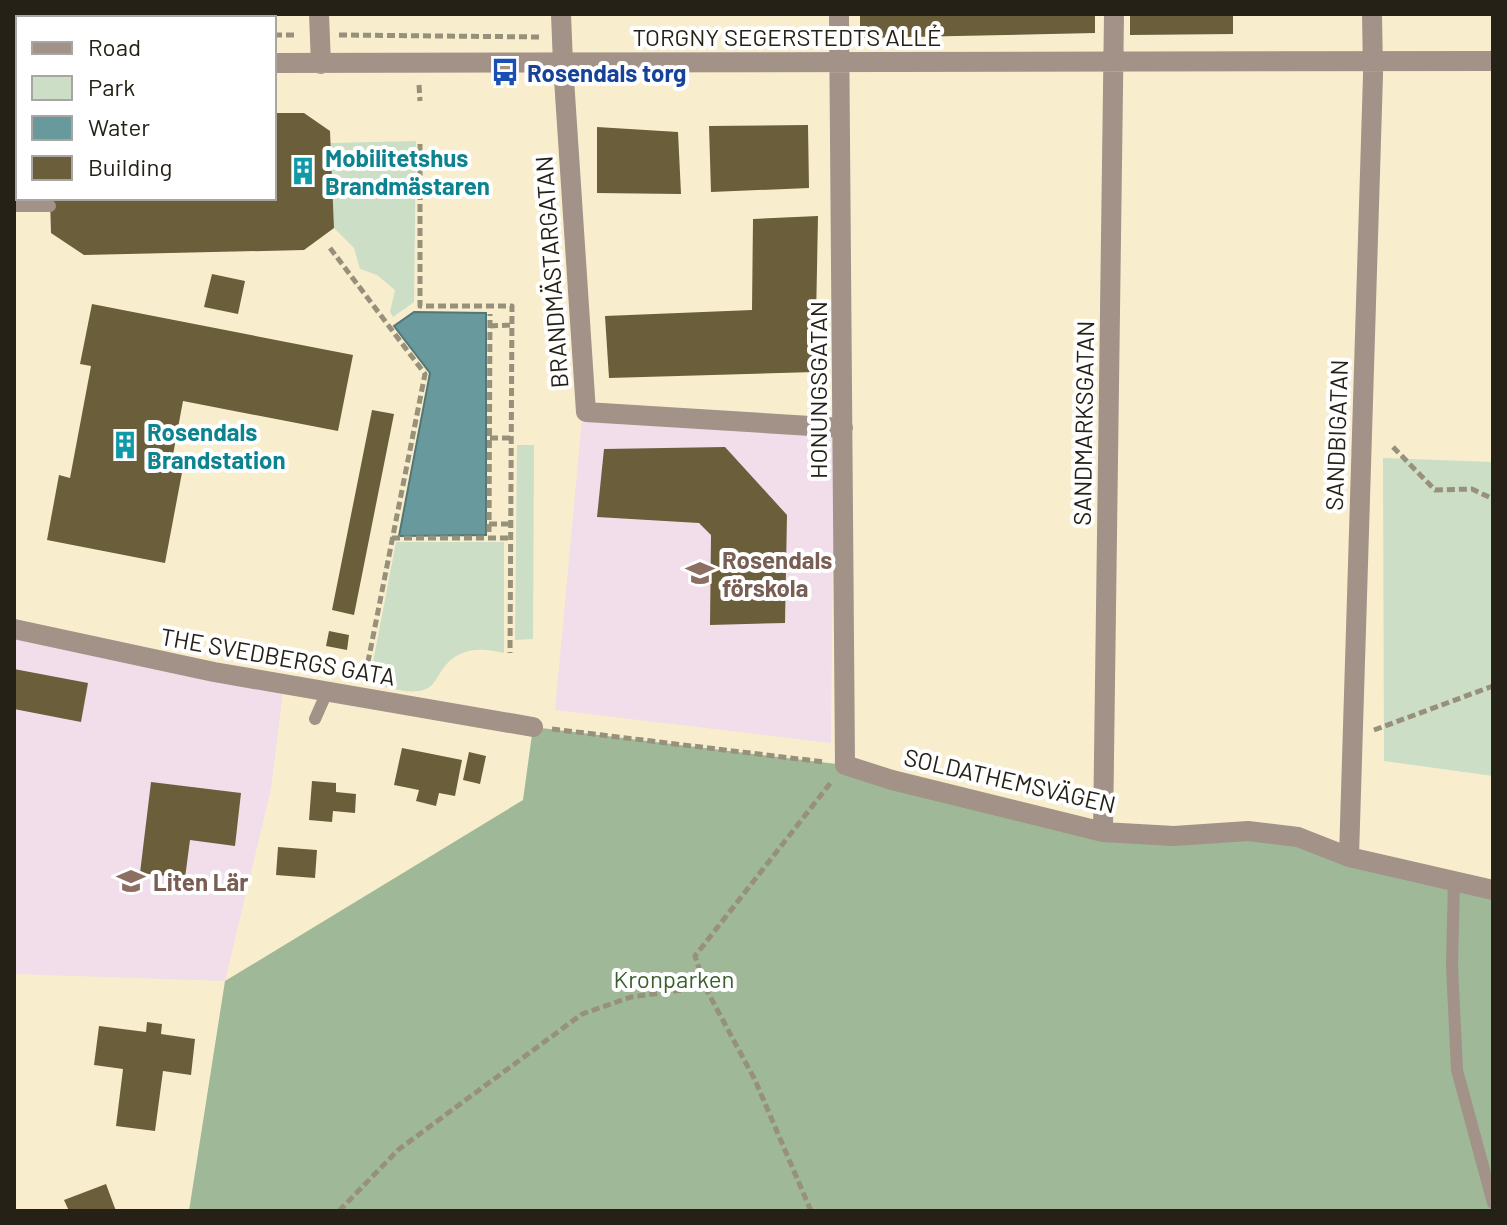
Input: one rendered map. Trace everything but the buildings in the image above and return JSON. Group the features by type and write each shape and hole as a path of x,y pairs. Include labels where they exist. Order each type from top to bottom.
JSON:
{"street":[{"path":"319,14 321,64"},
{"path":"561,14 563,64"},
{"name":"HONUNGSGATAN","path":"839,14 845,765"},
{"name":"SANDMARKSGATAN","path":"1103,832 1114,14"},
{"name":"SANDBIGATAN","path":"1349,857 1372,14"},
{"name":"TORGNY SEGERSTEDTS ALLÉ","path":"276,63 1493,61"},
{"name":"BRANDMÄSTARGATAN","path":"563,64 586,412 843,428"},
{"name":"THE SVEDBERGS GATA","path":"14,629 214,672 533,727"},
{"name":"SOLDATHEMSVÄGEN","path":"845,765 892,780 1103,832 1174,836 1248,831 1298,837 1349,857 1493,890"}],"lane":[{"path":"14,206 50,206"},
{"path":"315,719 327,692"},
{"path":"1454,879 1452,966 1457,1070 1493,1203"}],"path":[{"path":"276,35 562,36"},
{"path":"419,80 420,101"},
{"path":"420,144 420,306 512,306 510,653"},
{"path":"330,248 425,374 364,682"},
{"path":"489,532 490,314"},
{"path":"490,326 511,325"},
{"path":"490,438 511,438"},
{"path":"1393,447 1435,490 1472,489 1493,499"},
{"path":"489,524 511,524"},
{"path":"392,538 510,538"},
{"path":"1352,739 1493,686"},
{"path":"533,727 845,765"},
{"path":"811,1211 755,1080 705,987 695,956 845,765"},
{"path":"339,1211 350,1196 398,1150 582,1014 631,997 705,987"}],"shaded area":[{"name":"Rosendals förskola","path":"582,419 834,435 831,743 555,710"},
{"name":"Liten Lär","path":"14,629 284,684 271,789 225,981 14,974"}],"green space":[{"path":"416,141 414,302 393,317 390,312 395,290 377,275 360,269 354,248 334,228 330,143"},
{"path":"517,445 534,445 533,639 515,640"},
{"path":"1383,458 1493,462 1493,776 1384,761"},
{"path":"396,542 504,542 504,653 478,650 462,653 448,662 431,686 420,691 369,683"},
{"name":"Kronparken","path":"533,727 845,765 1103,832 1248,831 1493,890 1493,1211 189,1211 225,981 523,800"}],"water":[{"path":"414,312 486,313 486,535 399,536 430,373 394,326"}],"place":[{"name":"Rosendals torg","path":"505,72"},
{"name":"Mobilitetshus Brandmästaren","path":"303,171"},
{"name":"Rosendals Brandstation","path":"125,445"},
{"name":"Rosendals förskola","path":"700,573"},
{"name":"Liten Lär","path":"131,881"}]}
